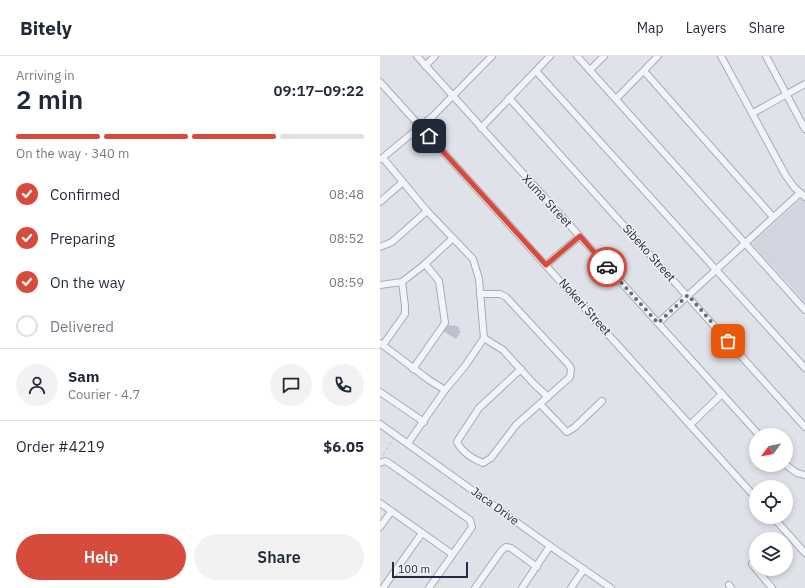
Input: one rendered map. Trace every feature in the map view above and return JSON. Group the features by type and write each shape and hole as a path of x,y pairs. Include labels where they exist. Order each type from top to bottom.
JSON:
{"street":[{"name":"Xuma Street","path":"417,56 453,98 580,236 752,428"},
{"path":"425,66 435,56"},
{"path":"408,444 445,390 465,366 484,338 480,294 476,268 473,260 427,211 382,159 453,98 492,56"},
{"path":"481,128 550,56"},
{"path":"577,56 805,310"},
{"path":"590,70 604,56"},
{"path":"616,99 658,56"},
{"path":"658,323 773,217 802,195 786,176 721,56"},
{"path":"766,56 805,129"},
{"path":"536,71 805,368"},
{"path":"644,71 773,217"},
{"name":"Nokeri Street","path":"380,82 749,490"},
{"path":"753,114 805,84"},
{"name":"Sibeko Street","path":"509,98 688,295 805,427"},
{"path":"380,202 403,182"},
{"path":"380,247 392,242 427,211"},
{"path":"546,265 580,236"},
{"path":"380,285 402,282 425,264 453,238"},
{"path":"413,369 445,323 439,281 425,264"},
{"path":"402,282 405,314 382,344 413,369 445,390"},
{"path":"480,294 500,294 506,297 572,369 570,377 516,425 487,462 483,463 468,454 458,445 458,440 479,408 521,369"},
{"path":"484,338 503,350 548,397"},
{"path":"380,392 424,422"},
{"path":"690,425 722,394"},
{"path":"540,404 567,432 575,428 602,401"},
{"name":"Jaca Drive","path":"380,424 611,588"},
{"path":"381,462 387,462 393,465 472,522 472,526 429,588"},
{"path":"793,470 805,476"},
{"path":"380,504 452,554"},
{"path":"380,527 391,512"},
{"path":"779,524 805,553"},
{"path":"383,588 422,533"},
{"path":"522,588 550,546"},
{"path":"475,588 502,550 506,547 511,548 536,567"},
{"path":"571,588 584,569"},
{"path":"761,576 770,587"}],"path":[{"path":"381,462 383,454 396,435"}],"shaded area":[{"path":"803,198 805,200 805,302 753,245 755,241"}],"building":[{"path":"447,325 460,328 458,330 461,331 456,339 443,331"}],"way so far":[{"path":"607,267 658,323 688,295 728,341"}],"route":[{"path":"429,136 546,265 580,236 607,267"}]}
